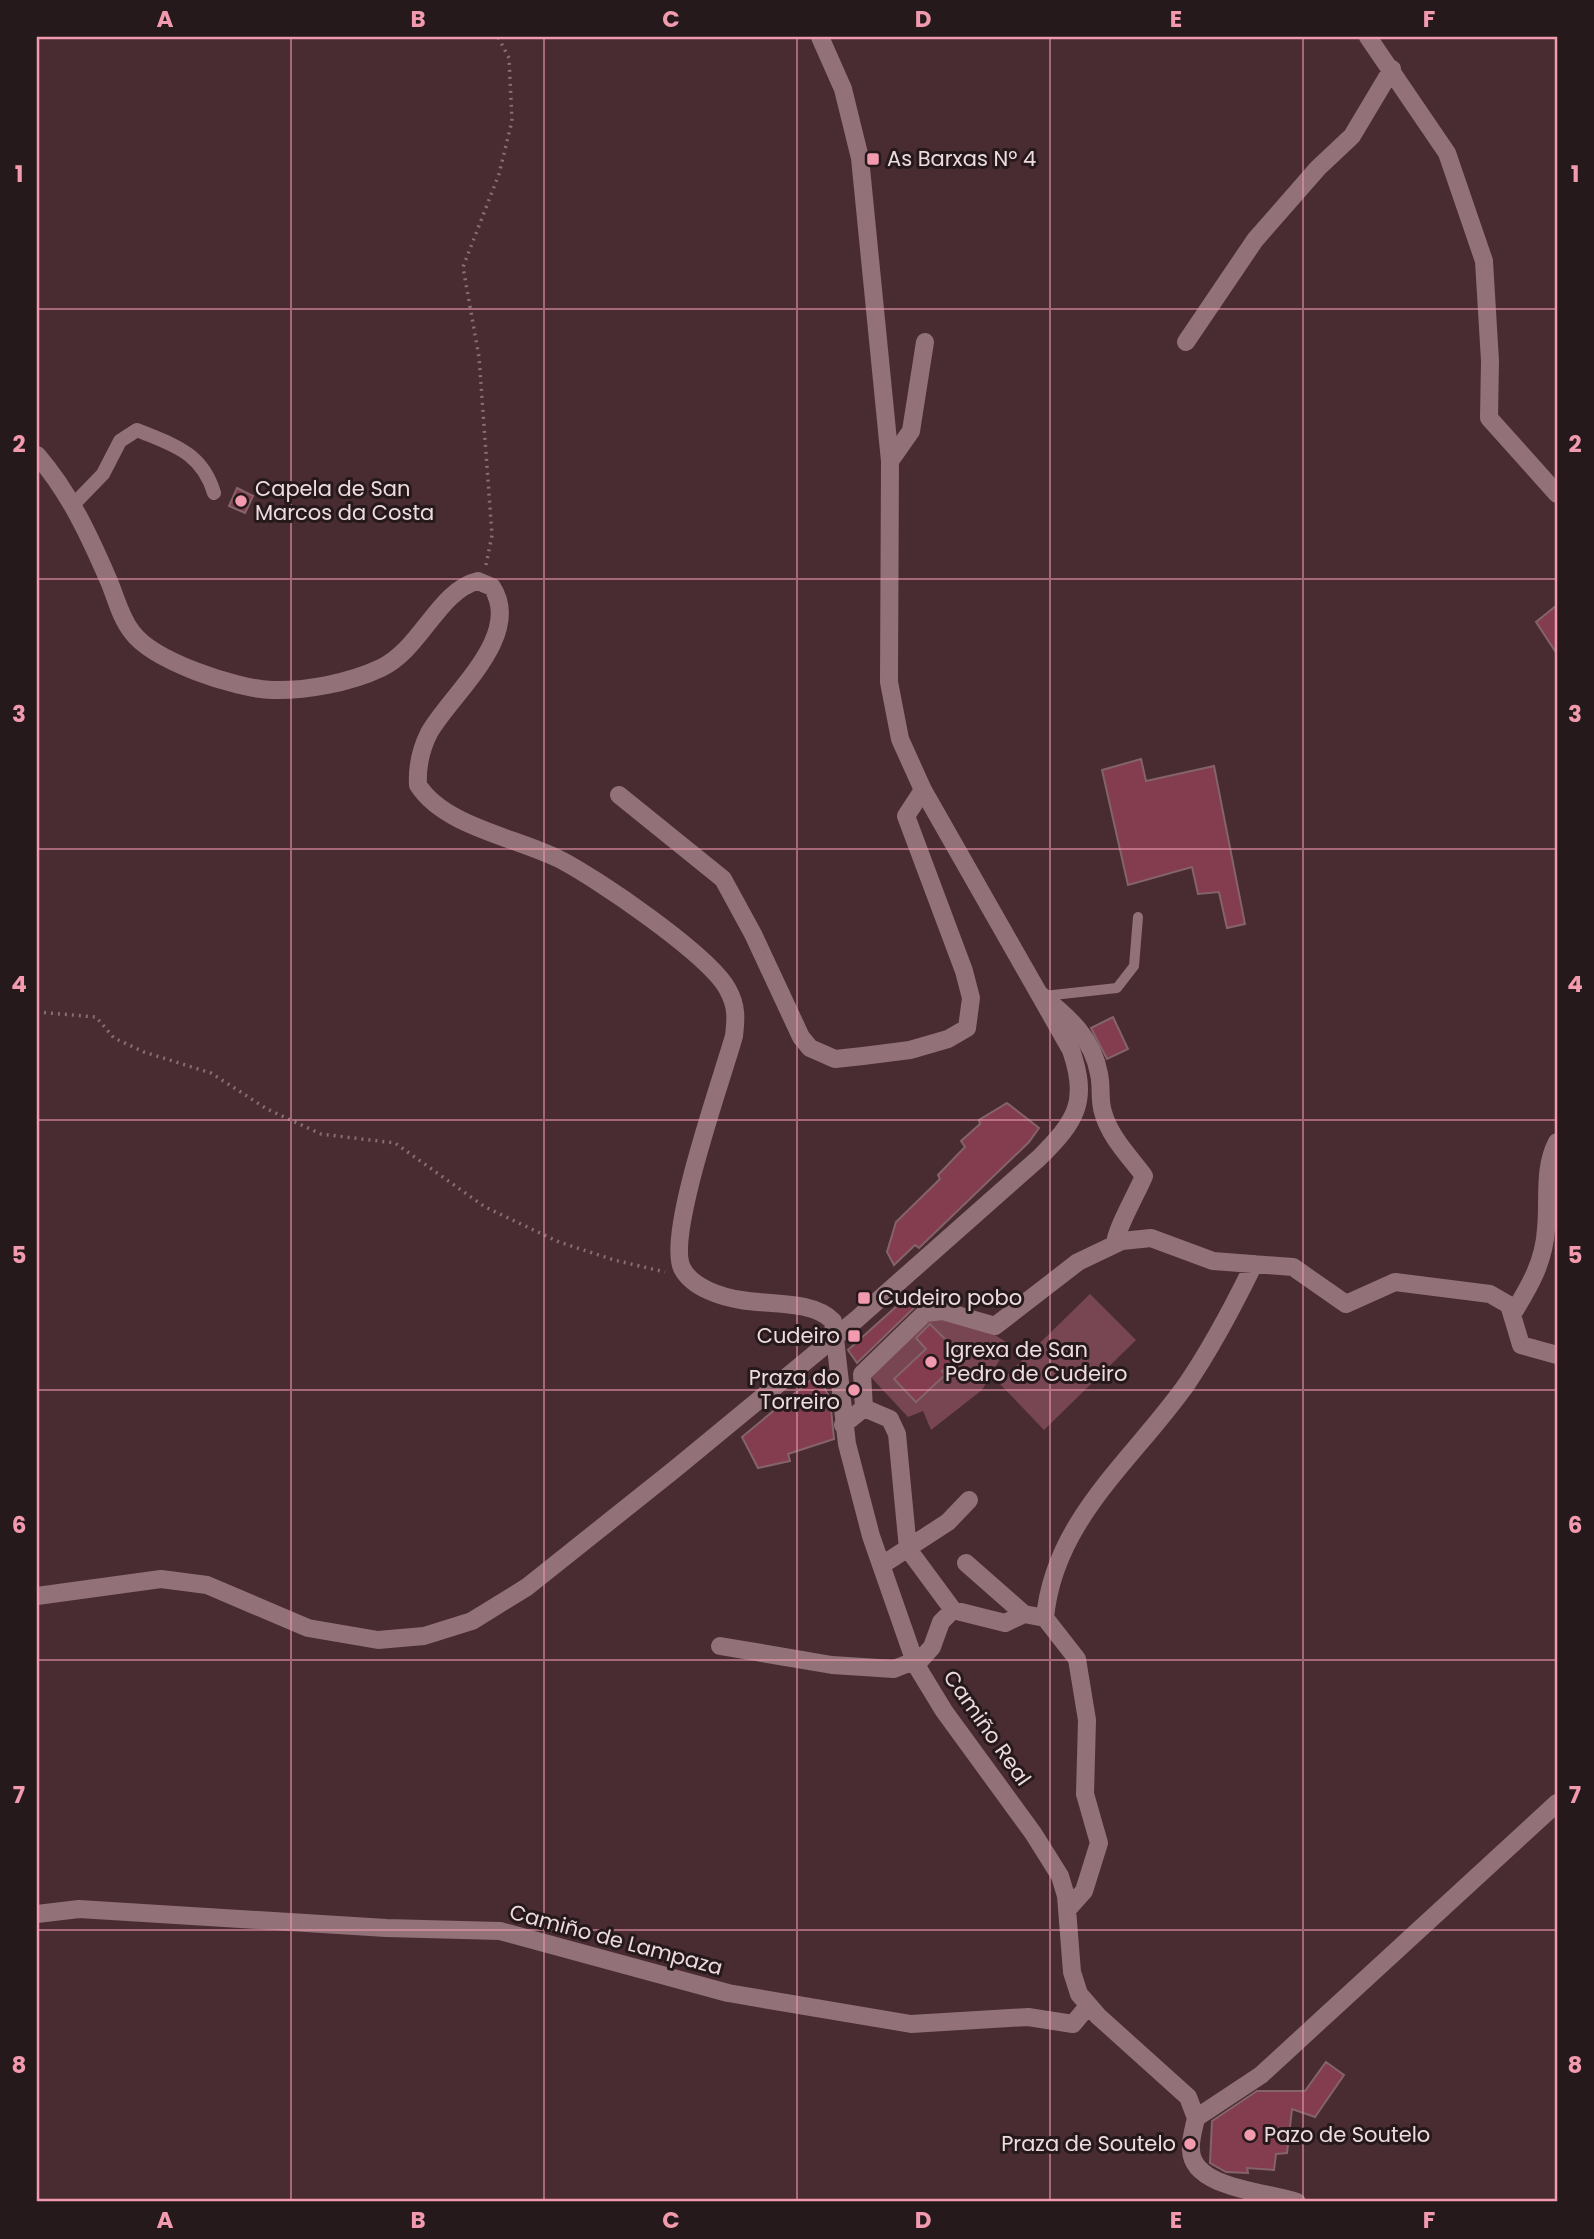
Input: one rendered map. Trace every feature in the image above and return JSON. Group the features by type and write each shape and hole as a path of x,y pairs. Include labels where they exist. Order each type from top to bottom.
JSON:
{"street":[{"path":"37,1596 161,1579 207,1585 289,1622 326,1633 378,1640 446,1630 489,1613 527,1587 836,1337 1039,1158 1065,1132 1074,1116 1080,1093 1076,1065 1042,996 923,790 900,738 889,682 890,461 860,158 843,89 820,37"},
{"path":"1368,37 1447,153 1484,261 1490,360 1489,418 1557,494"},
{"path":"1186,342 1255,240 1318,168 1352,136 1392,69"},
{"path":"890,461 911,431 925,342"},
{"path":"73,505 103,474 120,441 137,430 197,459 210,478 214,493"},
{"path":"37,455 73,505 125,623 141,643 194,671 270,690 337,683 382,668 416,642 448,599 472,583 484,581 492,587 500,604 497,626 482,663 431,729 424,743 418,785 441,810 545,852 585,874 700,957 722,981 734,1003 737,1017 734,1037 700,1145 680,1233 679,1258 687,1277 734,1299 789,1305 827,1315 833,1321 836,1337"},
{"path":"619,795 723,879 753,934 801,1037 810,1048 835,1059 910,1050 948,1039 967,1028 971,998 964,971 905,816 923,790"},
{"path":"1042,996 1073,1020 1086,1041 1099,1072 1102,1111 1110,1129 1144,1176 1128,1214 1115,1233 1115,1244"},
{"path":"1512,1315 1537,1273 1546,1232 1549,1162 1557,1142"},
{"path":"864,1408 862,1374 925,1313 943,1311 995,1326 1078,1262 1115,1244 1150,1238 1213,1261 1293,1267 1346,1304 1395,1282 1490,1294 1509,1305 1521,1345 1557,1355"},
{"path":"1045,1618 1047,1590 1083,1510 1186,1385 1234,1305 1254,1264"},
{"name":"Camiño Real","path":"836,1337 844,1425 871,1536 915,1663 944,1711 1052,1862 1064,1885 1075,1983 1088,2006"},
{"path":"844,1425 864,1408"},
{"path":"864,1408 890,1419 897,1434 908,1549 961,1612 1005,1623 1024,1614"},
{"path":"882,1565 948,1522 970,1500"},
{"path":"966,1563 992,1589 1024,1614 1045,1618 1077,1659 1087,1720 1085,1794 1099,1843 1084,1891 1067,1910"},
{"path":"720,1646 832,1665 894,1669 915,1663 932,1647 942,1622 961,1612 992,1589"},
{"path":"1196,2118 1261,2075 1557,1803"},
{"name":"Camiño de Lampaza","path":"37,1914 79,1909 386,1928 500,1931 728,1993 911,2024 1028,2017 1073,2024 1088,2006"},
{"path":"1088,2006 1188,2096 1196,2118 1190,2152 1196,2168 1224,2185 1297,2202"}],"lane":[{"path":"1042,996 1117,988 1134,966 1138,917"}],"path":[{"path":"484,581 492,535 479,357 463,267 499,174 512,121 509,58 498,37"},
{"path":"37,1012 96,1017 114,1038 145,1052 211,1073 267,1109 321,1134 395,1143 485,1208 559,1242 614,1260 687,1277"}],"shaded area":[{"path":"1090,1294 1136,1340 1044,1430 999,1383"},
{"path":"939,1316 978,1324 1009,1344 982,1390 931,1430 923,1411 908,1417 867,1373 922,1321"}],"building":[{"name":"Capela de San Marcos da Costa","path":"237,488 253,496 245,513 229,506"},
{"path":"1557,605 1557,654 1536,622"},
{"path":"1141,759 1146,781 1214,766 1245,924 1227,928 1219,892 1198,894 1192,867 1128,885 1102,770"},
{"path":"1113,1017 1128,1049 1107,1059 1091,1028"},
{"path":"1007,1103 1039,1128 1029,1142 919,1248 915,1245 894,1265 887,1252 896,1222 940,1179 938,1175 965,1147 961,1141 980,1124 979,1120"},
{"path":"908,1296 916,1306 857,1363 848,1350"},
{"name":"Igrexa de San Pedro de Cudeiro","path":"930,1324 960,1354 942,1371 945,1375 916,1402 894,1379 926,1349 916,1338"},
{"path":"818,1374 830,1399 834,1439 788,1454 790,1461 758,1468 742,1437"},
{"name":"Pazo de Soutelo","path":"1326,2062 1344,2075 1315,2117 1292,2109 1287,2153 1276,2154 1274,2170 1247,2168 1248,2173 1226,2172 1210,2163 1212,2121 1257,2091 1305,2091"}],"place":[{"name":"As Barxas Nº 4","path":"873,159"},
{"name":"Capela de San Marcos da Costa","path":"241,501"},
{"name":"Cudeiro pobo","path":"864,1298"},
{"name":"Cudeiro","path":"854,1336"},
{"name":"Igrexa de San Pedro de Cudeiro","path":"931,1362"},
{"name":"Praza do Torreiro","path":"854,1390"},
{"name":"Pazo de Soutelo","path":"1250,2135"},
{"name":"Praza de Soutelo","path":"1190,2144"}]}
